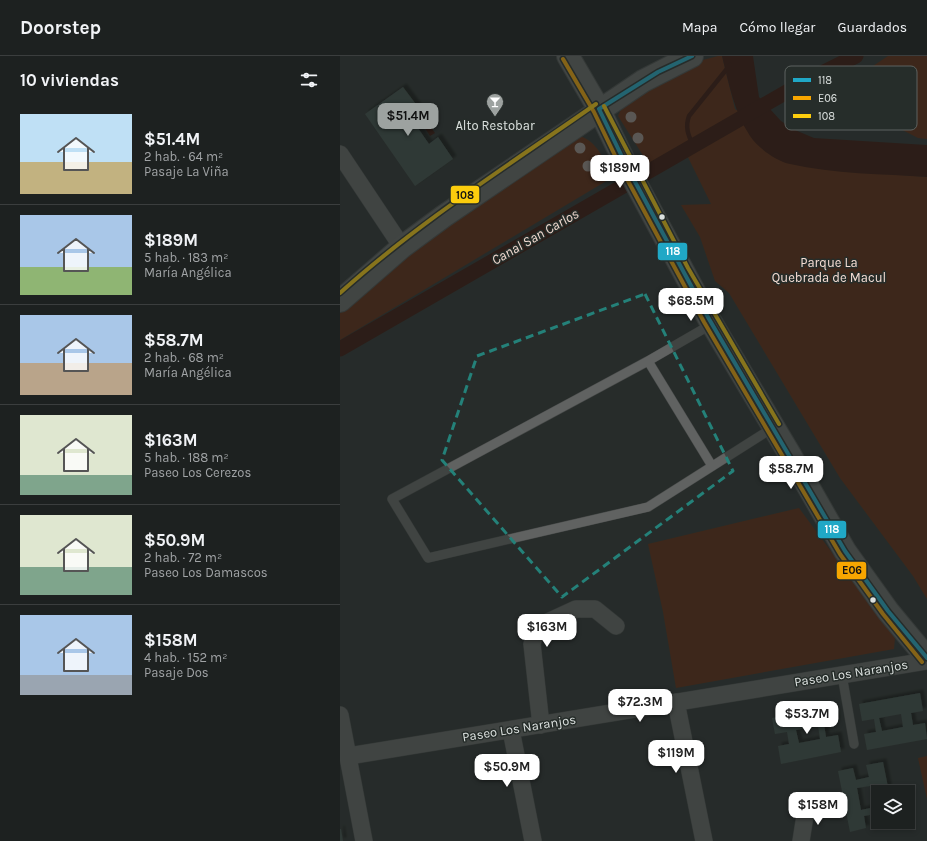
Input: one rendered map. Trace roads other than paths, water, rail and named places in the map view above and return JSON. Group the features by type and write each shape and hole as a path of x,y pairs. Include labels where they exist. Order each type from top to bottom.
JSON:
{"street":[{"path":"568,56 599,110 643,198 712,324 774,427 845,551 888,611 927,660"},
{"path":"340,301 402,247 599,110 658,72 692,56"},
{"path":"340,154 402,247"},
{"path":"541,725 532,644 537,627 576,609 595,609 616,626"},
{"name":"Paseo Los Naranjos","path":"348,756 927,660"},
{"path":"676,702 704,841"},
{"path":"340,715 364,841"},
{"path":"510,730 532,841"},
{"path":"801,841 807,802"}],"lane":[{"path":"712,324 648,361 392,499 428,558 648,507 774,427"},
{"path":"648,361 712,466"},
{"path":"842,675 854,744"}],"waterway":[{"name":"Canal San Carlos","path":"836,66 856,56"},
{"path":"693,145 687,124 689,116 730,65"},
{"name":"Canal San Carlos","path":"340,349 785,93"}],"place":[{"name":"Alto Restobar","path":"495,117"}],"park label":[{"name":"Parque La Quebrada de Macul","path":"829,270"}]}
